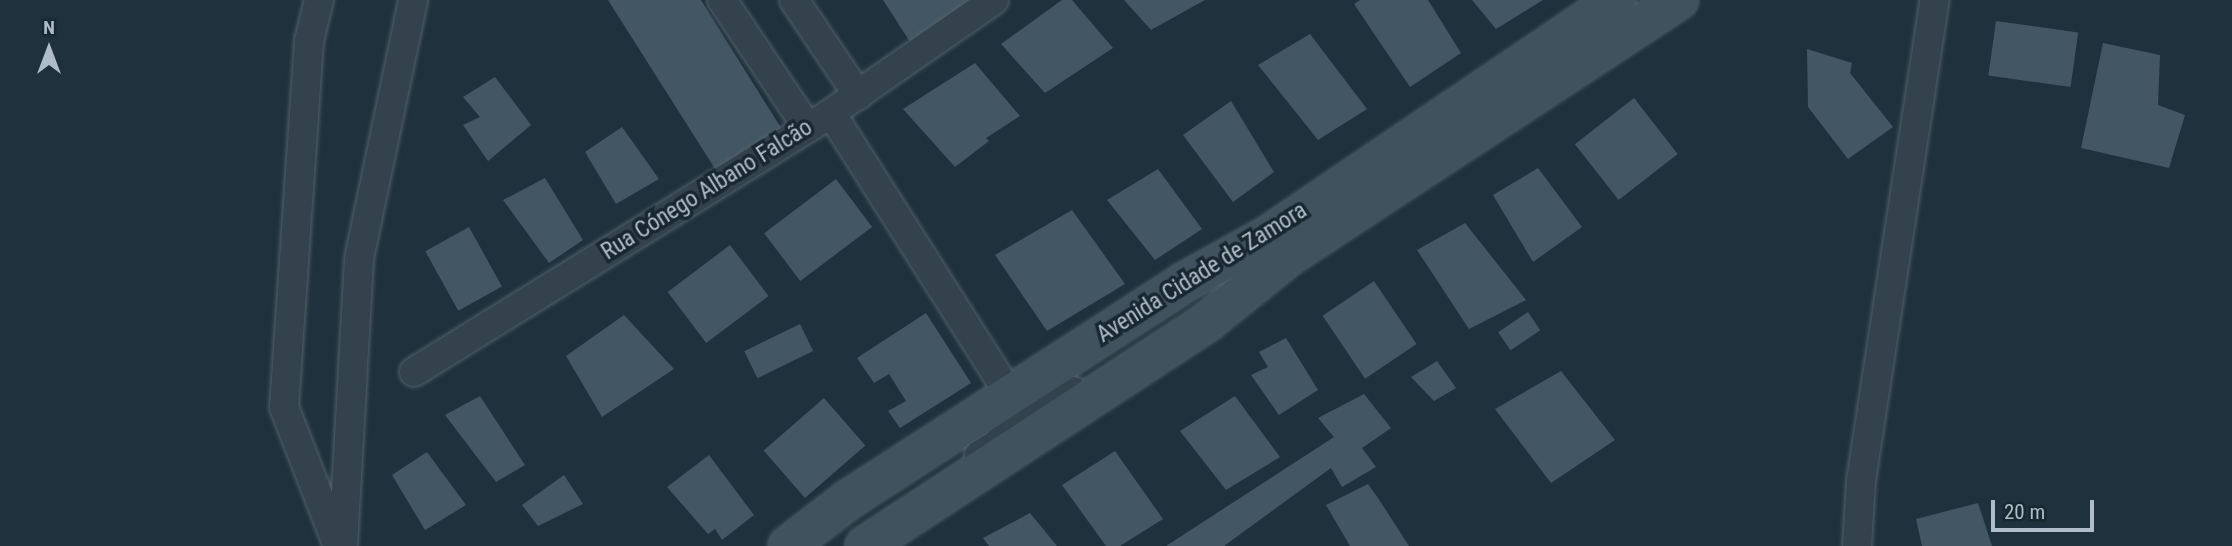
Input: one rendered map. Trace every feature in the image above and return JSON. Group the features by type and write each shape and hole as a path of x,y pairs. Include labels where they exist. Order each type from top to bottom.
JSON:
{"street":[{"path":"319,0 309,41 284,407 341,546"},
{"path":"341,546 359,259 413,0"},
{"path":"722,0 819,121 1009,394 1022,407 1044,408 1129,358 1157,354"},
{"path":"794,0 858,94"},
{"name":"Rua Cónego Albano Falcão","path":"414,372 819,121 994,0"},
{"name":"Avenida Cidade de Zamora","path":"788,546 848,500 1183,283 1266,237 1616,0"},
{"name":"Avenida Cidade de Zamora","path":"865,546 1157,354 1289,256 1678,0"},
{"path":"1857,546 1863,467 1935,0"},
{"path":"913,516 932,486 1000,442 1007,423 1009,394"}],"building":[{"path":"608,0 701,0 783,131 717,172"},
{"path":"883,0 981,0 912,45"},
{"path":"1062,0 1072,0 1113,48 1045,93 1001,44"},
{"path":"1124,0 1205,0 1151,30"},
{"path":"1360,0 1428,0 1461,53 1410,87 1354,4"},
{"path":"1472,0 1543,0 1496,29"},
{"path":"1996,21 2078,33 2071,87 1988,75"},
{"path":"1310,34 1367,109 1318,140 1258,65"},
{"path":"2103,43 2160,55 2158,105 2185,115 2169,168 2081,148"},
{"path":"1807,49 1852,63 1850,73 1893,127 1848,159 1808,107"},
{"path":"975,63 1020,116 986,138 989,141 955,167 903,109"},
{"path":"495,77 531,125 488,161 463,125 480,117 463,97"},
{"path":"1634,98 1678,154 1619,200 1575,144"},
{"path":"1231,101 1274,172 1233,202 1183,135"},
{"path":"622,127 659,179 616,204 585,152"},
{"path":"1538,168 1582,227 1533,262 1493,195"},
{"path":"1158,169 1202,229 1155,260 1107,200"},
{"path":"545,178 583,240 549,263 503,200"},
{"path":"836,179 872,227 800,281 764,233"},
{"path":"1072,210 1125,284 1047,331 995,255"},
{"path":"1465,223 1526,300 1469,329 1417,250"},
{"path":"469,227 502,286 458,311 425,251"},
{"path":"730,245 769,296 706,343 668,292"},
{"path":"1374,281 1416,344 1365,379 1323,316"},
{"path":"1528,312 1540,330 1510,350 1498,332"},
{"path":"926,313 971,383 900,428 888,411 906,401 889,374 874,383 857,358"},
{"path":"624,315 674,369 602,417 566,356"},
{"path":"800,324 813,351 757,378 744,351"},
{"path":"1286,338 1318,390 1279,415 1251,375 1268,367 1259,352"},
{"path":"1437,361 1456,388 1434,401 1411,377"},
{"path":"1561,371 1615,440 1551,483 1495,409"},
{"path":"1364,394 1391,428 1362,448 1376,467 1342,487 1331,468 1224,546 1166,546 1334,437 1318,418"},
{"path":"480,396 525,465 496,482 445,415"},
{"path":"1235,396 1280,457 1226,490 1180,431"},
{"path":"824,398 865,446 805,498 764,450"},
{"path":"1115,451 1163,519 1120,546 1106,546 1062,485"},
{"path":"427,452 466,505 425,530 392,475"},
{"path":"709,455 754,515 722,540 715,529 708,534 667,487"},
{"path":"564,475 583,504 538,526 522,505"},
{"path":"1368,484 1409,546 1350,546 1326,505"},
{"path":"1978,503 1992,546 1922,546 1916,519"},
{"path":"1030,513 1057,546 989,546 983,538"}]}
